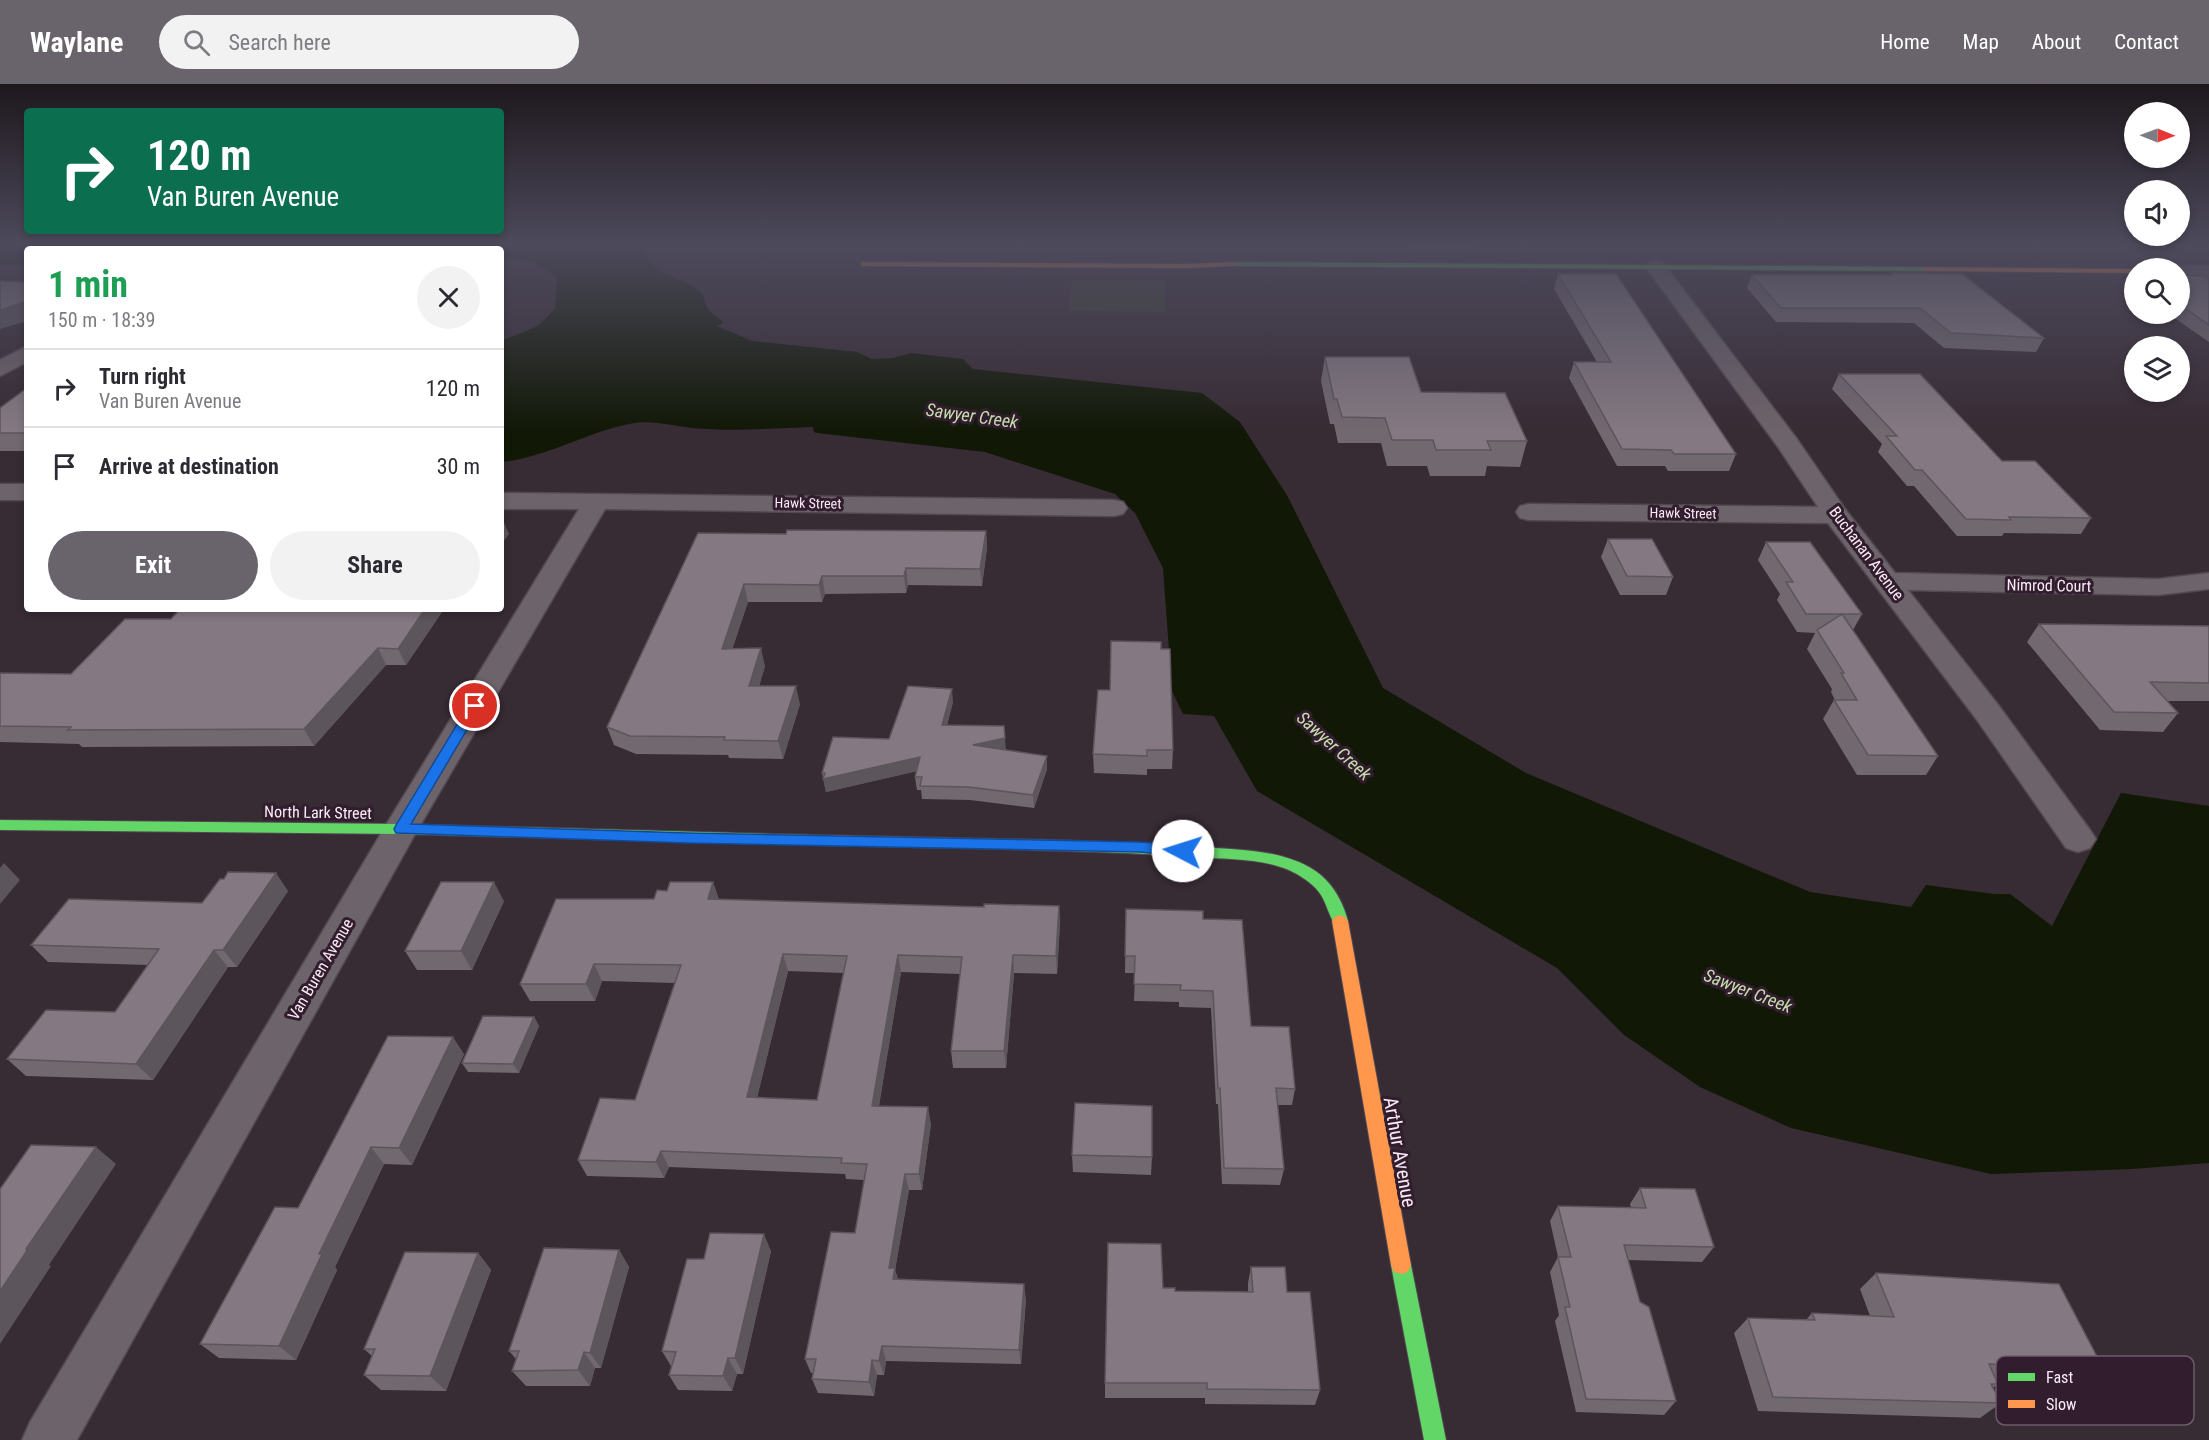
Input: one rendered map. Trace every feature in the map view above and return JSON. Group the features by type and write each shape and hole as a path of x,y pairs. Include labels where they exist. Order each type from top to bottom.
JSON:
{"street":[{"name":"Buchanan Avenue","path":"1685,306 1788,444 1836,515 1988,713 2078,839"},
{"path":"0,369 24,355"},
{"path":"0,492 24,492"},
{"name":"Hawk Street","path":"504,501 1114,508"},
{"name":"Van Buren Avenue","path":"48,1440 401,829 597,501"},
{"name":"Hawk Street","path":"1529,512 1836,515"},
{"name":"Nimrod Court","path":"1888,581 2158,587 2209,581"},
{"name":"North Lark Street","path":"0,825 401,829 687,838 1139,847 1270,858 1297,867 1315,878"},
{"name":"Arthur Avenue","path":"1315,878 1325,887 1338,909 1387,1190 1435,1440"}],"shaded area":[{"path":"1069,306 1165,306 1165,312 1069,311"}],"water":[{"name":"Sawyer Creek","path":"555,306 707,306 723,322 717,326 752,341 857,352 872,359 893,358 911,353 963,359 973,369 1202,393 1240,422 1288,497 1383,688 1526,773 1810,892 1911,907 1926,885 2010,894 2052,926 2121,793 2209,806 2209,1163 2132,1169 1991,1174 1791,1128 1700,1087 1624,1035 1557,968 1257,791 1214,716 1183,714 1172,691 1163,568 1135,513 1115,494 985,452 817,433 814,432 813,427 723,430 637,423 613,428 533,456 504,462 504,340 538,326"}],"building":[{"path":"1577,306 1638,306 1736,454 1674,454 1671,450 1622,449 1574,362 1611,362"},
{"path":"1779,306 2003,306 2044,338 1951,333 1920,308"},
{"path":"2190,306 2209,306 2209,325 2190,312"},
{"path":"1325,357 1409,357 1421,392 1505,393 1527,441 1487,441 1491,450 1436,450 1433,440 1392,440 1385,418 1342,417 1337,399 1334,399"},
{"path":"1839,374 1920,374 2002,461 2035,461 2091,518 1966,519 1922,470 1915,470 1886,436 1897,436"},
{"path":"24,390 24,433 0,433 0,408"},
{"path":"787,530 986,531 980,569 906,568 904,576 822,576 819,585 744,584 722,649 761,648 749,686 796,686 778,741 724,740 725,737 630,736 607,727 698,533 786,534"},
{"path":"1608,539 1652,539 1673,577 1627,576"},
{"path":"1766,542 1810,542 1862,614 1806,614 1786,582 1793,582"},
{"path":"177,612 423,612 398,649 378,648 304,729 68,730 71,727 0,726 0,673 71,674 125,619 171,619"},
{"path":"1842,614 1938,756 1868,755 1834,700 1857,700 1841,673 1844,673 1817,630"},
{"path":"2039,624 2209,626 2209,683 2150,682 2178,713 2114,712"},
{"path":"1111,641 1161,642 1161,649 1170,649 1173,750 1147,750 1147,756 1093,754 1098,690 1110,690"},
{"path":"908,686 952,689 942,725 1004,726 1005,738 973,745 1047,756 1033,795 969,787 920,786 922,777 915,777 920,757 823,779 825,773 822,773 833,737 889,739"},
{"path":"228,872 276,873 223,950 214,950 136,1064 7,1059 46,1010 115,1012 159,949 31,945 69,899 202,903"},
{"path":"441,882 494,882 461,951 405,951"},
{"path":"670,882 713,882 708,899 984,907 984,904 1059,906 1056,956 1013,955 1004,1051 951,1051 962,957 898,955 872,1106 928,1107 919,1174 905,1174 889,1268 895,1268 893,1279 1024,1284 1019,1350 882,1346 879,1361 872,1360 869,1382 812,1379 816,1359 805,1359 831,1232 855,1233 867,1164 841,1163 842,1158 661,1151 656,1162 578,1160 600,1098 635,1100 681,965 594,964 586,984 520,984 556,899 654,899 657,890 667,891","holes":["783,954 847,956 817,1100 747,1097"]},
{"path":"1126,909 1203,911 1203,919 1242,920 1251,1026 1289,1027 1295,1089 1276,1088 1284,1169 1224,1168 1213,991 1180,990 1181,985 1134,984 1135,956 1125,956"},
{"path":"483,1016 534,1017 513,1064 462,1063"},
{"path":"388,1036 453,1037 399,1148 371,1147 319,1254 322,1254 279,1346 200,1344 275,1207 298,1208"},
{"path":"1075,1103 1152,1106 1152,1157 1072,1155"},
{"path":"31,1145 96,1147 0,1291 0,1189"},
{"path":"1640,1188 1695,1189 1714,1247 1624,1245 1640,1302 1649,1307 1676,1401 1586,1399 1565,1307 1570,1307 1558,1257 1571,1257 1558,1206 1646,1208"},
{"path":"710,1233 764,1234 735,1358 728,1358 723,1376 669,1375 676,1352 662,1351 687,1259 704,1259"},
{"path":"1108,1243 1161,1244 1163,1288 1175,1288 1175,1291 1253,1292 1251,1267 1285,1267 1287,1292 1310,1292 1320,1390 1207,1389 1207,1383 1105,1383"},
{"path":"544,1248 619,1250 590,1353 584,1352 578,1370 512,1371 519,1351 509,1351"},
{"path":"405,1252 478,1253 430,1376 364,1375 375,1349 364,1349"},
{"path":"1876,1273 2059,1284 2097,1356 1996,1356 1996,1364 1989,1364 1996,1380 1996,1384 1991,1384 1996,1394 1996,1403 1773,1397 1748,1318 1815,1320 1812,1313 1894,1317"}],"traffic: fast":[{"path":"0,825 401,829 812,840"},
{"path":"1000,844 1158,849 1243,855 1276,860 1304,871 1319,882 1335,904 1340,921"},
{"path":"1401,1265 1435,1440"}],"traffic: slow":[{"path":"812,840 1000,844"},
{"path":"1340,921 1401,1265"}],"route":[{"path":"475,706 401,829 687,838 1139,847 1183,851"}]}
